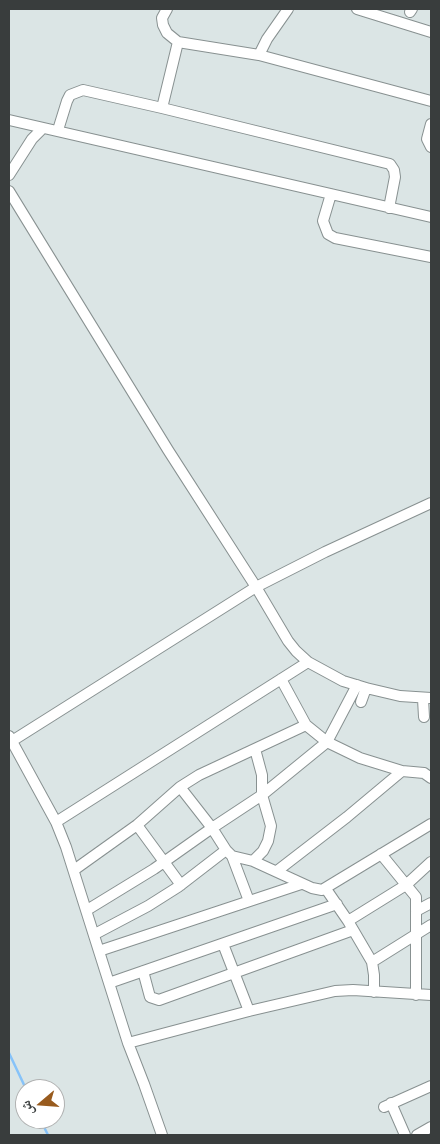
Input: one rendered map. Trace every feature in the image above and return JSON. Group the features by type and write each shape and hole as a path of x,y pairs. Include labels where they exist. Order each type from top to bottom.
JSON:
{"street":[{"path":"167,9 162,18 163,26 167,33 178,42 260,55 431,101"},
{"path":"260,55 267,39 288,9"},
{"path":"357,9 431,32"},
{"path":"162,108 178,42"},
{"path":"58,130 70,96 83,90 162,108 390,164 394,170 395,177 389,208"},
{"path":"9,120 431,217"},
{"path":"431,124 428,139 431,147"},
{"path":"9,175 32,139 43,128"},
{"path":"9,191 288,641 308,662 331,675 362,687 400,696 427,698 424,717"},
{"path":"331,194 323,220 328,234 335,238 431,258"},
{"path":"162,1135 128,1043 74,870 56,822 10,739 256,587 325,552 431,503"},
{"path":"56,822 308,662"},
{"path":"281,679 306,725 327,742 360,758 402,771 424,773 431,778"},
{"path":"361,702 362,687"},
{"path":"87,910 165,861 262,795 327,742 362,687"},
{"path":"74,870 137,824 180,787 199,775 306,725"},
{"path":"253,861 263,851 271,832 269,816 262,795 262,775 254,750"},
{"path":"277,871 347,817 402,771"},
{"path":"180,787 229,853 249,901"},
{"path":"137,824 181,885"},
{"path":"229,853 253,861 318,890 326,889 431,824"},
{"path":"94,934 148,906 229,853"},
{"path":"381,854 416,897 416,995"},
{"path":"348,921 406,885 431,862"},
{"path":"100,952 302,884"},
{"path":"326,889 348,921 372,962 374,992"},
{"path":"416,911 431,903"},
{"path":"109,983 336,904"},
{"path":"372,962 431,925"},
{"path":"142,971 150,997 159,1000 353,930"},
{"path":"223,944 249,1011"},
{"path":"128,1043 249,1011 335,991 431,995"},
{"path":"405,1135 388,1105 431,1086"},
{"path":"417,1135 431,1127"}],"waterway":[{"path":"9,1053 21,1079"},
{"path":"45,1129 48,1135"}]}
